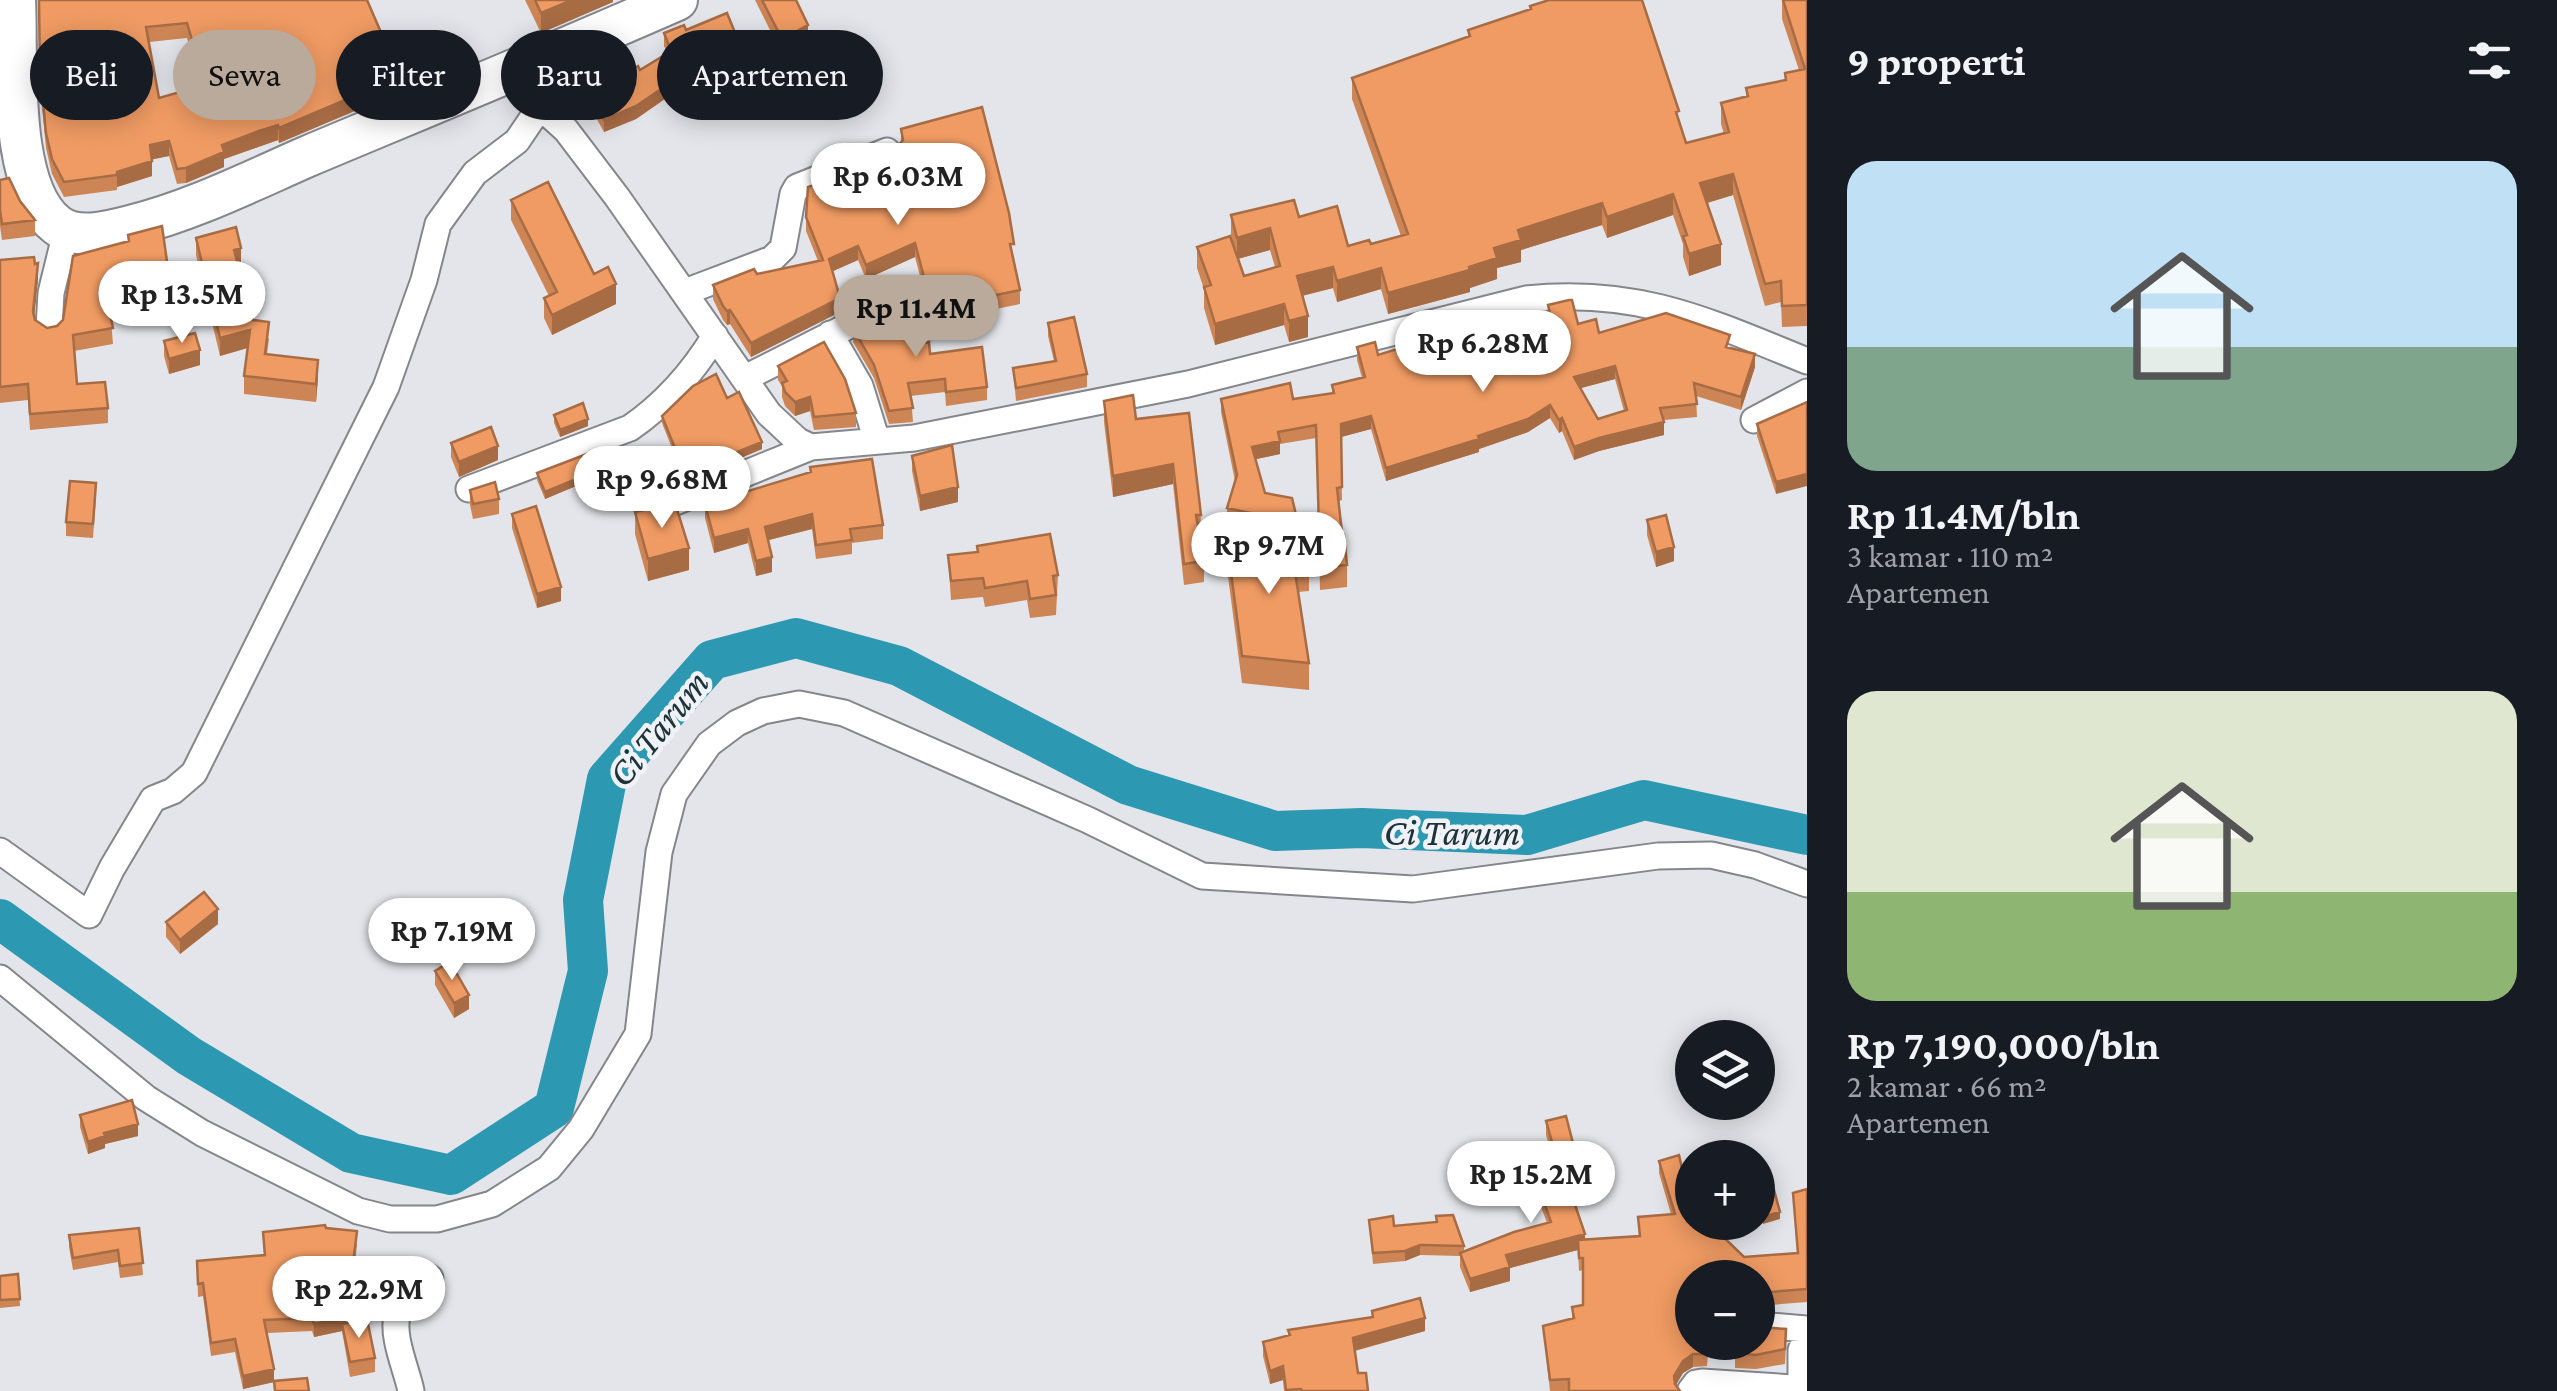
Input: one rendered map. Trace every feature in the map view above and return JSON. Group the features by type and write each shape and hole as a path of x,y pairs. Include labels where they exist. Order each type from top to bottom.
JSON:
{"main road":[{"path":"15,0 9,55 32,195 46,216 66,232 134,226 225,194 501,78"},
{"path":"610,30 677,0"}],"street":[{"path":"0,851 90,915 112,868 154,799 174,791 194,773 386,387 424,280 438,224 475,173 516,142 531,120"},
{"path":"555,120 685,292 769,414 798,441 811,447"},
{"path":"685,292 772,259 784,248 793,194 798,188 887,151"},
{"path":"49,328 52,293 66,232"},
{"path":"658,509 811,447 914,438 1188,384 1526,298 1568,294 1646,302 1688,313 1807,361"},
{"path":"744,378 830,334 900,305"},
{"path":"830,334 860,386 877,441"},
{"path":"469,489 630,428 673,391 700,361 715,336"},
{"path":"1754,420 1807,392"},
{"path":"0,978 146,1098 202,1133 358,1211 390,1219 437,1219 492,1204 549,1168 581,1129 638,1034 659,852 674,794 709,744 737,723 762,711 800,704 844,713 1088,820 1202,876 1413,889 1658,856 1711,854 1807,884"},
{"path":"412,1391 397,1315 430,1278"},
{"path":"1775,1326 1807,1329"},
{"path":"1690,1391 1702,1382 1793,1388 1801,1380 1801,1350 1807,1338"}],"building":[{"path":"39,0 367,0 380,30 336,30 336,104 316,112 316,30 189,30 187,23 146,27 147,30 39,30"},
{"path":"535,0 572,0 541,13"},
{"path":"762,0 796,0 808,25 799,30 777,30"},
{"path":"1549,0 1642,0 1686,143 1729,132 1721,103 1748,96 1746,88 1786,80 1785,73 1805,69 1783,0 1807,0 1807,305 1782,306 1781,281 1765,284 1733,174 1700,183 1721,244 1689,254 1673,194 1607,217 1602,203 1518,230 1521,240 1494,248 1497,258 1469,267 1470,270 1388,293 1381,268 1337,281 1333,267 1297,276 1308,316 1289,321 1284,304 1215,324 1204,287 1211,285 1197,247 1230,236 1244,276 1280,266 1270,228 1237,238 1231,215 1294,200 1299,217 1337,206 1348,246 1408,234 1352,78 1470,36 1468,30"},
{"path":"727,13 734,30 686,30"},
{"path":"657,60 657,92 637,105 637,67 640,70"},
{"path":"153,65 159,98 173,94 173,120 298,120 222,145 224,152 186,168 177,169 169,141 150,145 152,161 117,175 64,182 52,159 45,120 153,120"},
{"path":"982,107 1009,213 1014,244 1010,244 1020,290 932,308 915,243 866,265 858,246 829,259 840,298 751,343 730,310 723,306 713,285 754,269 757,274 823,260 806,217 808,187 897,165 893,152 903,140 901,129"},
{"path":"9,178 35,220 2,224 0,180"},
{"path":"548,182 594,274 608,267 616,284 552,315 544,298 557,292 511,200"},
{"path":"162,226 170,283 130,289 133,298 108,304 113,328 73,335 77,384 105,382 108,408 30,414 28,384 0,387 0,260 34,257 35,264 38,263 35,320 47,328 57,326 63,320 73,256 129,241 128,235"},
{"path":"236,227 241,248 234,250 253,320 269,322 265,354 318,360 316,384 244,376 250,330 220,338 196,238"},
{"path":"1572,300 1578,324 1596,319 1599,333 1666,313 1730,335 1726,347 1755,354 1741,397 1694,383 1697,404 1660,408 1664,422 1574,447 1562,418 1559,420 1550,405 1528,419 1478,436 1479,439 1386,468 1371,416 1341,424 1342,487 1337,488 1342,533 1319,528 1316,425 1278,432 1280,441 1252,447 1265,493 1292,498 1298,523 1227,508 1237,475 1221,399 1290,383 1293,399 1334,393 1332,385 1365,377 1357,347 1375,342 1378,355 1427,340 1424,328 1480,314 1487,340 1504,335 1515,372 1561,360 1548,305","holes":["1615,366 1627,410 1598,419 1574,377"]},
{"path":"916,311 930,354 982,347 987,387 946,392 945,379 908,383 913,408 889,411 874,365 853,328 888,314 889,318"},
{"path":"1074,317 1087,374 1016,388 1013,368 1056,361 1048,323"},
{"path":"195,333 200,350 169,359 164,341"},
{"path":"824,342 845,379 856,413 814,417 810,397 795,402 785,392 782,383 787,381 778,366"},
{"path":"716,374 727,398 739,392 762,442 695,469 691,454 679,458 662,416 693,386"},
{"path":"1133,395 1136,419 1189,413 1201,515 1196,515 1204,561 1184,564 1173,464 1113,476 1104,401"},
{"path":"1807,402 1807,474 1776,482 1757,424"},
{"path":"583,403 588,419 560,430 554,415"},
{"path":"491,427 498,446 459,462 451,443"},
{"path":"952,445 958,487 920,496 912,456"},
{"path":"587,454 598,486 585,491 576,479 545,492 537,473"},
{"path":"872,459 883,525 850,529 852,540 816,545 812,514 765,527 772,557 756,561 748,529 714,538 705,504 811,472 810,467"},
{"path":"70,481 96,483 93,524 66,522"},
{"path":"495,482 499,499 473,504 470,490"},
{"path":"675,503 689,548 648,559 635,512"},
{"path":"536,506 561,587 537,594 512,514"},
{"path":"1666,515 1674,547 1656,552 1647,520"},
{"path":"1050,534 1058,575 1053,576 1056,595 1030,599 1027,581 985,588 983,578 951,581 948,555 978,552 977,546"},
{"path":"1303,535 1309,564 1294,565 1309,663 1242,656 1227,542"},
{"path":"1344,535 1347,565 1320,568 1319,538"},
{"path":"204,892 218,909 180,940 166,922"},
{"path":"450,962 469,995 454,1003 435,971"},
{"path":"132,1100 138,1124 104,1133 105,1136 88,1142 80,1115"},
{"path":"1566,1116 1574,1147 1555,1152 1546,1121"},
{"path":"1675,1156 1675,1214 1659,1161"},
{"path":"1560,1161 1585,1234 1506,1255 1510,1267 1470,1279 1460,1253 1551,1222 1533,1171"},
{"path":"1807,1189 1807,1289 1775,1292 1775,1260 1675,1260 1675,1360 1684,1360 1674,1376 1680,1391 1569,1391 1569,1379 1550,1380 1543,1326 1574,1318 1572,1307 1583,1305 1583,1258 1579,1258 1578,1240 1640,1236 1638,1217 1675,1214 1675,1240 1727,1240 1744,1257 1798,1253 1793,1193"},
{"path":"1453,1215 1464,1246 1420,1245 1405,1251 1373,1253 1369,1220 1393,1216 1394,1226 1437,1222 1436,1216"},
{"path":"325,1225 357,1231 353,1264 393,1260 394,1277 390,1282 340,1286 346,1317 314,1324 312,1318 264,1320 274,1369 243,1376 235,1339 211,1343 197,1261 265,1255 263,1232"},
{"path":"139,1228 143,1263 120,1266 118,1250 73,1258 69,1235"},
{"path":"18,1274 20,1299 0,1300 0,1276"},
{"path":"1420,1298 1425,1318 1353,1338 1358,1373 1366,1373 1368,1391 1286,1390 1283,1366 1270,1371 1263,1342 1290,1335 1288,1330 1373,1317 1372,1311"},
{"path":"367,1319 375,1358 350,1362 342,1324"},
{"path":"1775,1328 1786,1329 1785,1349 1775,1351"},
{"path":"307,1378 309,1391 275,1391 274,1381"}],"waterway":[{"name":"Ci Tarum","path":"0,919 189,1056 351,1153 451,1175 554,1108 588,971 583,900 607,779 712,660 796,638 899,666 1128,785 1275,831 1362,828 1527,835 1644,800 1807,835"}]}
